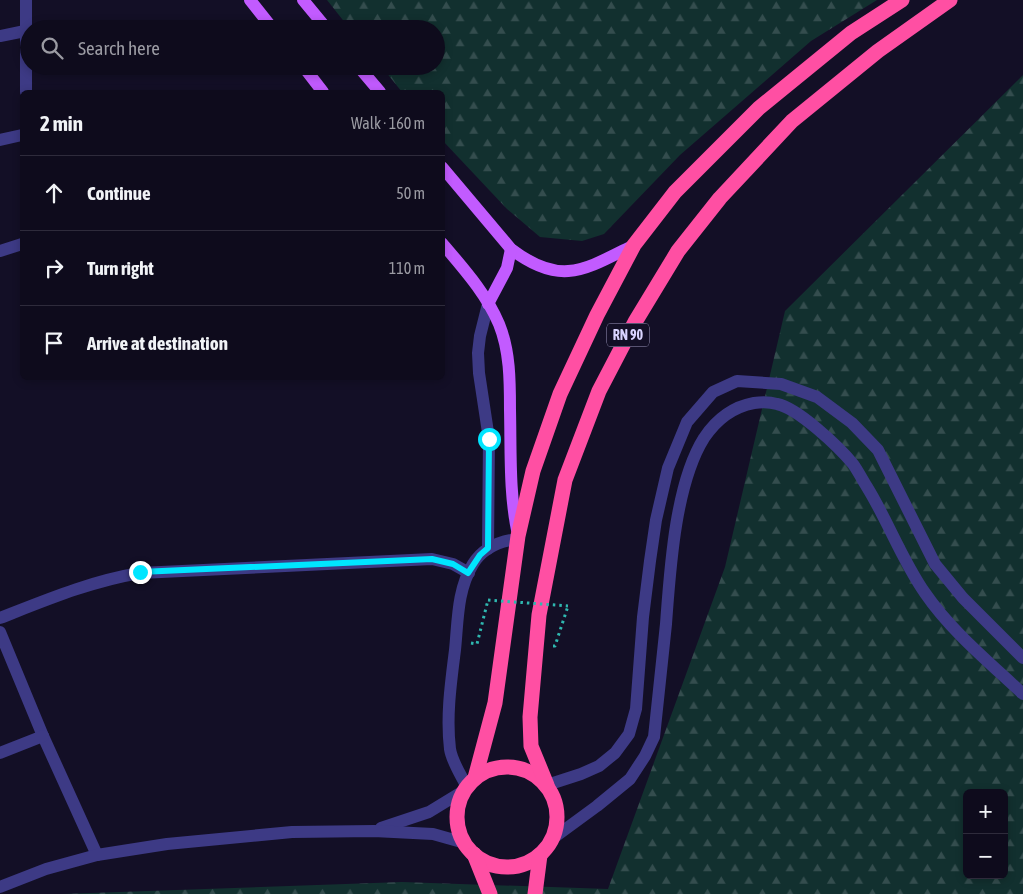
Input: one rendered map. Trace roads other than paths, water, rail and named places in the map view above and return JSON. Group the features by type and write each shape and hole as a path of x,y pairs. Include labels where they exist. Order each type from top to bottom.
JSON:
{"highway":[{"name":"RN 90","path":"469,785 495,703 518,538 533,471 560,394 597,316 634,245 675,192 759,108 851,33 902,0"},
{"name":"RN 90","path":"547,785 531,746 530,717 538,623 565,480 599,392 635,322 674,259 720,198 792,121 878,52 950,0"},
{"path":"469,849 486,862 500,867 514,867 528,863 540,855 552,839 557,826 557,811 554,797 547,785 525,769 512,766 492,769 469,785 459,803 457,816 459,830 490,894"},
{"path":"535,894 540,855"}],"main road":[{"path":"250,0 266,20"},
{"path":"302,0 319,20"},
{"path":"310,75 321,90"},
{"path":"366,75 378,90"},
{"path":"445,171 511,249 540,268 560,272 576,271 594,265 634,245"},
{"path":"445,247 474,282 488,304 499,324 506,347 510,374 512,496 518,538"},
{"path":"488,304 507,268 511,249"}],"street":[{"path":"25,20 26,0"},
{"path":"0,36 20,32"},
{"path":"26,75 26,90"},
{"path":"0,140 20,135"},
{"path":"0,251 20,245"},
{"path":"488,304 478,353 479,373 489,439 488,548"},
{"path":"547,785 599,766 615,753 629,734 636,709 643,617 656,520 668,468 687,422 713,392 737,382 781,384 816,397 852,423 878,450 935,564 963,598 1023,658"},
{"path":"552,839 597,806 630,778 645,756 654,736 670,572 679,514 690,468 704,439 717,421 735,408 759,402 778,404 793,410 833,444 853,464 874,498 908,564 937,610 1023,694"},
{"path":"374,830 429,812 469,785 450,750 449,704 459,605 468,573 480,555 497,543 518,538"},
{"path":"0,618 90,584 140,572 432,559 453,564 468,573"},
{"path":"0,632 43,736 96,854"},
{"path":"0,752 43,736"},
{"path":"0,887 46,869 96,854 167,844 292,832 374,830 433,834 469,849"}]}
